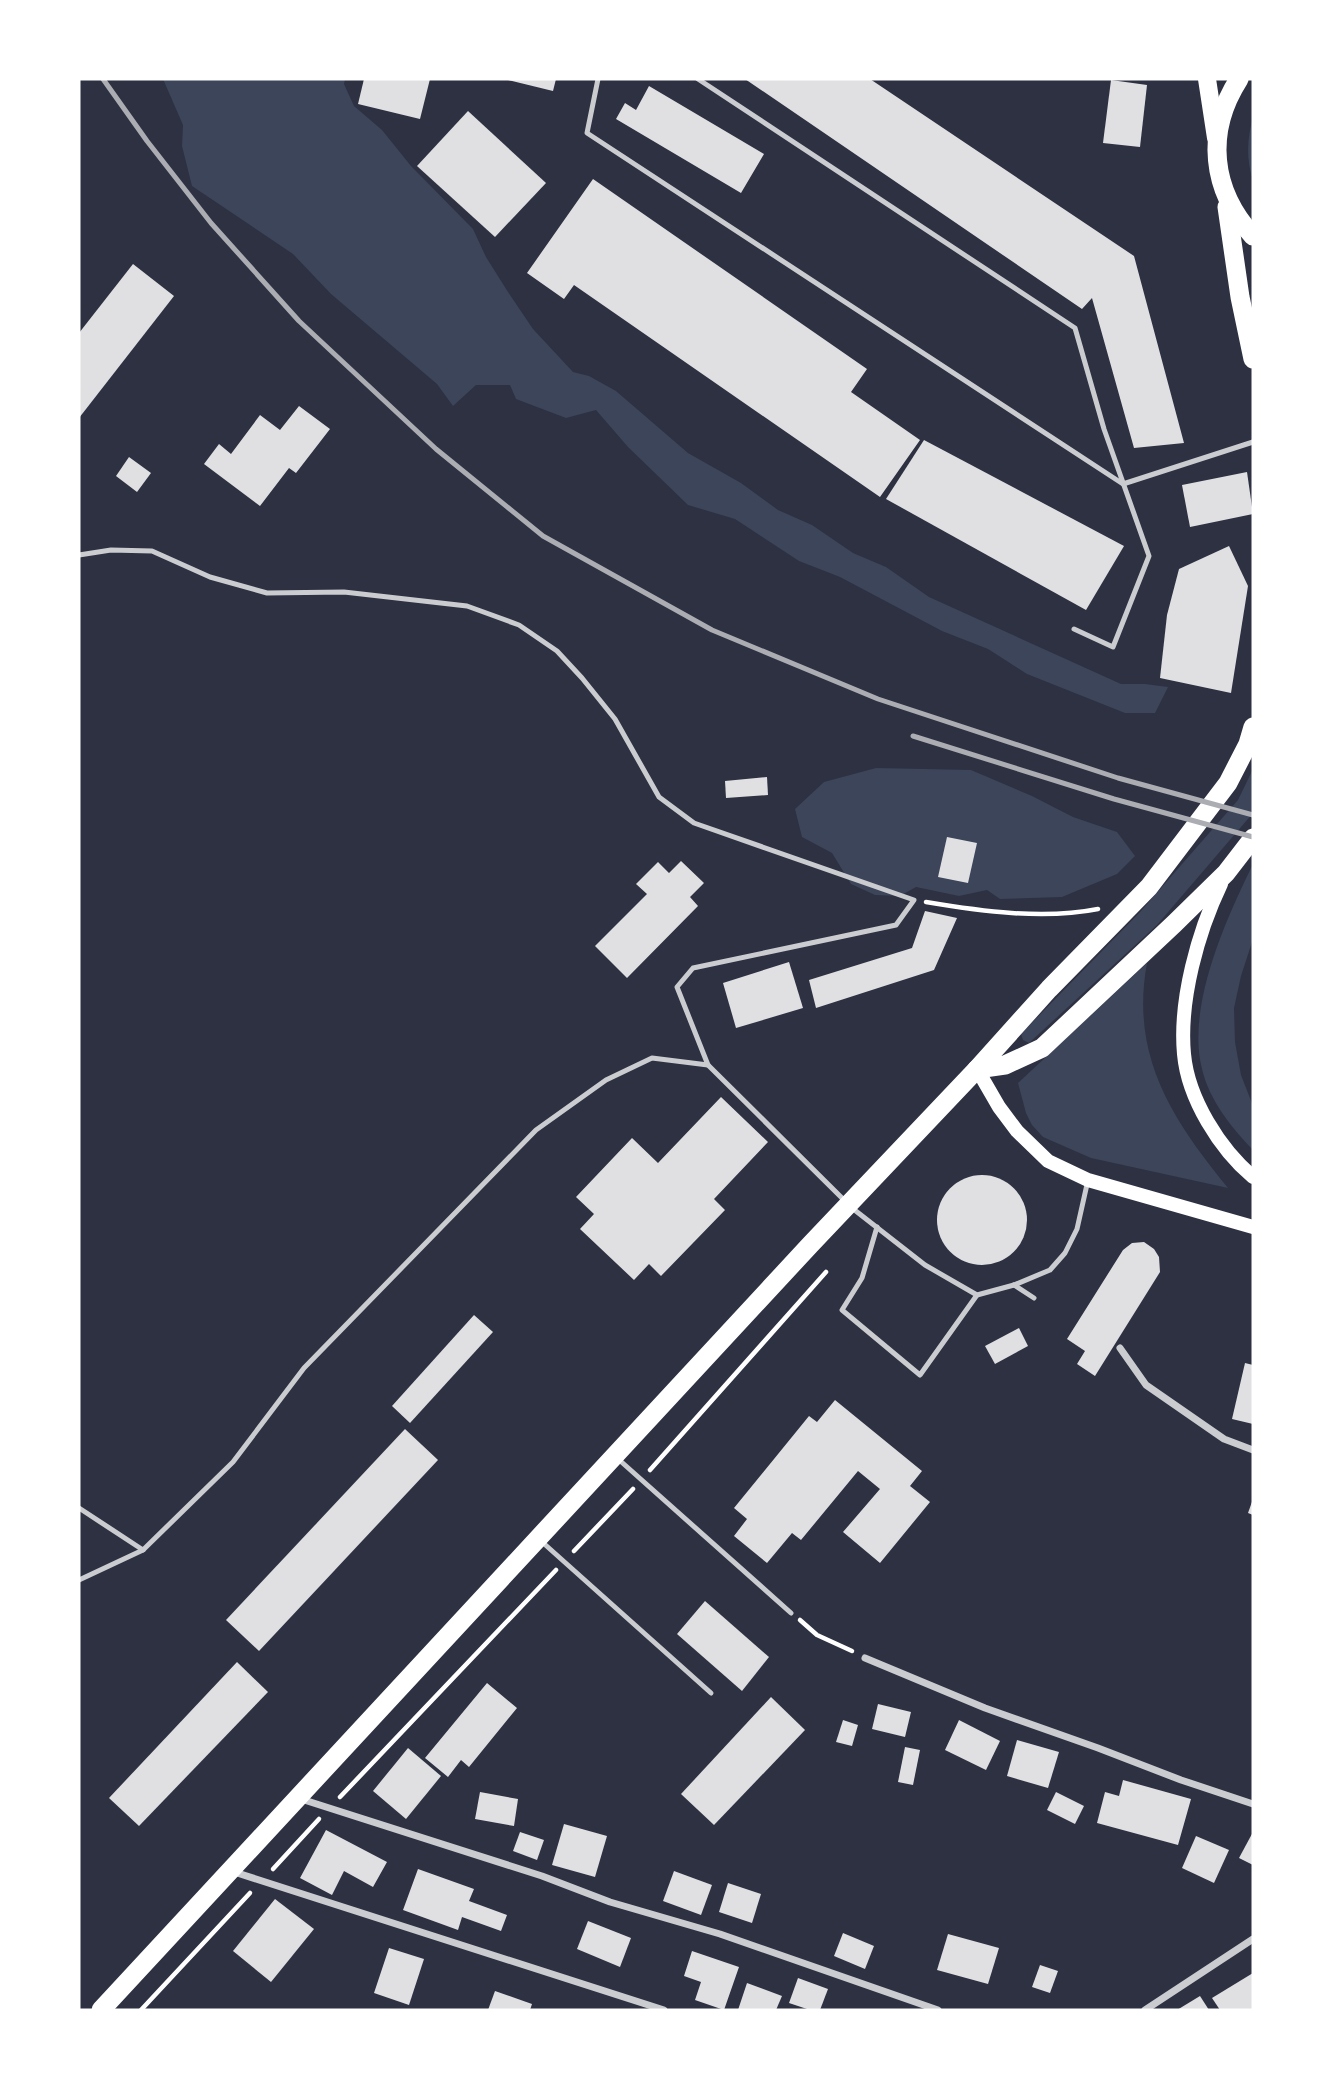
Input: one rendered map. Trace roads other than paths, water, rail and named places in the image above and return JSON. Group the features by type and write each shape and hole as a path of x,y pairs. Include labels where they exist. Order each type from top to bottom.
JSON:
{"highway":[{"path":"1239,79 1223,109 1217,145 1219,171 1233,211 1253,236"},
{"path":"1226,195 1240,297 1253,359"},
{"path":"101,2010 848,1204 1049,989 1149,887 1228,783 1248,744 1253,727"},
{"path":"977,1069 1005,1065 1042,1048 1226,873 1253,838"}],"main road":[{"path":"1207,79 1217,145"},
{"path":"1226,873 1212,901 1194,957 1184,1023 1184,1056 1189,1079 1203,1113 1222,1143 1241,1167 1253,1177"},
{"path":"977,1069 999,1107 1048,1161 1088,1181 1253,1227"}],"street":[{"path":"1120,1348 1146,1385 1224,1439 1253,1450"},
{"path":"866,1658 985,1708 1253,1804"},
{"path":"297,1798 542,1876 610,1902 720,1934 938,2010"},
{"path":"230,1871 664,2010"},
{"path":"1145,2010 1253,1939"}],"lane":[{"path":"598,79 587,133 1123,484"},
{"path":"698,79 1075,328 1104,429 1149,556 1113,647 1074,629"},
{"path":"1123,484 1253,442"},
{"path":"79,555 111,550 152,551 210,577 267,593 344,592 467,606 519,625 557,651 582,678 615,719 659,797 694,823 914,900 896,925 692,968 677,987 708,1065 848,1204 925,1265 977,1295"},
{"path":"79,1580 143,1550 233,1462 304,1368 536,1130 607,1080 652,1058 708,1065"},
{"path":"877,1227 862,1278 842,1310 920,1374 977,1295 1014,1285 1050,1270 1065,1253 1077,1229 1088,1181"},
{"path":"1014,1285 1034,1298"},
{"path":"614,1456 792,1613"},
{"path":"79,1508 143,1550"},
{"path":"538,1538 711,1693"}],"railway":[{"path":"103,79 211,223 299,321 436,449 543,536 712,630 878,699 1118,778 1253,815"},
{"path":"913,736 1114,799 1253,837"}]}
